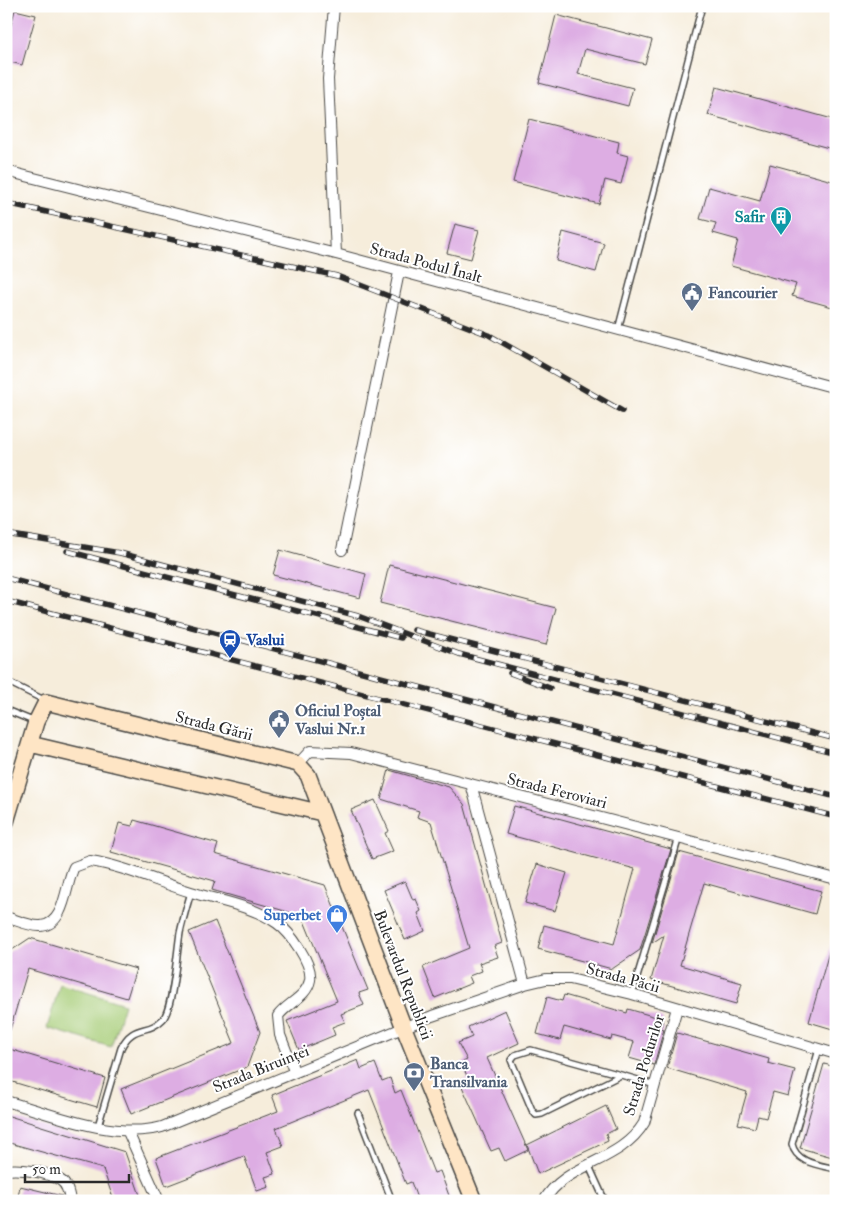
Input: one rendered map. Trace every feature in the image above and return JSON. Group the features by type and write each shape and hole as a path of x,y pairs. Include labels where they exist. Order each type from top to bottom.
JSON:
{"street":[{"path":"334,6 328,79 336,254"},
{"name":"Strada Podul Înalt","path":"6,171 336,254 836,388"},
{"path":"342,550 399,272"},
{"path":"6,822 36,722 46,702"},
{"name":"Strada Gării","path":"46,702 298,764"},
{"path":"30,744 322,813"},
{"path":"298,764 310,751 338,751 471,784 525,984"},
{"name":"Bulevardul Republicii","path":"298,764 308,775 404,1028 474,1201"},
{"name":"Strada Feroviari","path":"471,784 836,879"},
{"path":"6,917 40,926 51,923 60,914 74,867 90,862 100,863 237,906 275,922 288,932 310,972 310,980 302,995 284,1007 278,1016 277,1024 294,1071"},
{"name":"Strada Păcii","path":"404,1028 525,984 546,979 570,979 632,994 836,1054"},
{"name":"Strada Podurilor","path":"544,1201 550,1190 574,1173 624,1146 637,1134 644,1123 677,1008"},
{"name":"Strada Biruinței","path":"6,1101 98,1126 128,1132 144,1132 404,1028"},
{"path":"128,1132 159,1201"},
{"path":"6,1170 33,1172 61,1180 67,1188 70,1201"}],"lane":[{"path":"618,330 702,6"},
{"name":"Strada Gării","path":"6,681 25,689 46,702"},
{"path":"6,710 36,722"},
{"path":"632,994 679,837"},
{"path":"98,1126 126,1037 137,1030 154,1025 164,1018 169,1002 181,931 191,892"},
{"path":"819,1049 792,1144 796,1155 804,1160 836,1169"},
{"path":"621,1076 542,1114 536,1115 532,1110 511,1060 515,1054 531,1050 654,1085"},
{"path":"358,1113 392,1201"},
{"path":"589,1166 605,1201"}],"green space":[{"path":"60,984 124,1004 111,1047 47,1028"}],"building":[{"path":"15,10 36,15 22,65 6,61 6,44"},
{"path":"556,15 652,40 645,64 585,49 578,74 633,88 628,106 539,83"},
{"path":"716,87 836,120 836,150 708,115"},
{"path":"529,119 619,142 617,153 628,156 621,184 605,180 599,204 513,182"},
{"name":"Safir","path":"770,164 836,182 836,308 792,296 796,284 731,266 738,240 713,233 716,223 700,219 709,187 760,201"},
{"path":"455,224 479,230 471,259 447,253"},
{"path":"563,232 604,243 596,272 556,261"},
{"path":"280,550 366,574 360,598 273,575"},
{"path":"389,565 556,608 546,645 380,603"},
{"path":"389,770 449,787 464,804 502,943 494,946 498,957 479,963 482,971 469,976 472,983 435,998 423,967 469,948 431,822 417,817 419,811 381,799"},
{"path":"375,800 389,831 385,833 393,851 372,859 351,810"},
{"path":"514,806 671,849 640,950 612,969 538,949 544,925 614,944 635,869 506,834"},
{"path":"134,820 218,844 215,854 325,885 368,990 359,993 364,1005 341,1014 345,1022 332,1027 335,1035 299,1050 287,1021 337,1001 302,916 212,890 215,881 111,852 119,823 132,826"},
{"path":"679,852 821,891 815,914 704,883 680,965 742,983 736,1004 651,980 664,935 652,943"},
{"path":"537,864 567,873 555,911 525,903"},
{"path":"405,881 413,900 416,899 421,911 418,913 425,931 405,940 384,890"},
{"path":"215,921 260,1032 247,1067 131,1114 121,1089 234,1043 189,932"},
{"path":"30,938 136,969 127,998 28,969 9,1033 6,1032 6,954"},
{"path":"833,938 836,939 836,1030 809,1022"},
{"path":"564,995 627,1013 628,1009 663,1019 661,1028 664,1029 654,1065 629,1058 634,1042 612,1036 611,1040 564,1027 560,1040 537,1034 547,997 562,1001"},
{"path":"505,1010 519,1043 487,1058 528,1150 505,1161 499,1148 491,1151 460,1082 468,1078 461,1063 467,1060 458,1043 472,1037 468,1027"},
{"path":"677,1033 769,1059 768,1063 795,1070 788,1096 773,1092 766,1118 758,1116 755,1128 738,1124 747,1092 667,1068"},
{"path":"6,1048 105,1078 97,1107 6,1080"},
{"path":"358,1060 361,1069 375,1063 382,1081 390,1078 395,1093 401,1090 434,1173 440,1171 451,1201 418,1201 411,1182 406,1184 369,1090 276,1128 283,1146 267,1152 275,1174 265,1177 269,1187 257,1191 244,1156 166,1186 156,1158 278,1111 272,1095"},
{"path":"824,1064 836,1067 836,1158 800,1148"},
{"path":"606,1106 616,1129 606,1134 608,1141 538,1174 527,1145"},
{"path":"6,1115 125,1152 142,1201 114,1201 103,1169 6,1142"},
{"path":"20,1186 62,1196 63,1201 17,1201"}],"railway":[{"path":"6,203 337,276 489,335 622,411"},
{"path":"6,534 120,553 358,616 459,654 836,753"},
{"path":"67,551 401,638"},
{"path":"6,578 836,797"},
{"path":"6,601 836,817"},
{"path":"414,630 836,739"},
{"path":"510,673 550,688"}],"place":[{"name":"Safir","path":"781,236"},
{"name":"Fancourier","path":"692,312"},
{"name":"Vaslui","path":"230,659"},
{"name":"Oficiul Poștal Vaslui Nr.1","path":"279,739"},
{"name":"Superbet","path":"337,934"},
{"name":"Banca Transilvania","path":"414,1092"}]}
